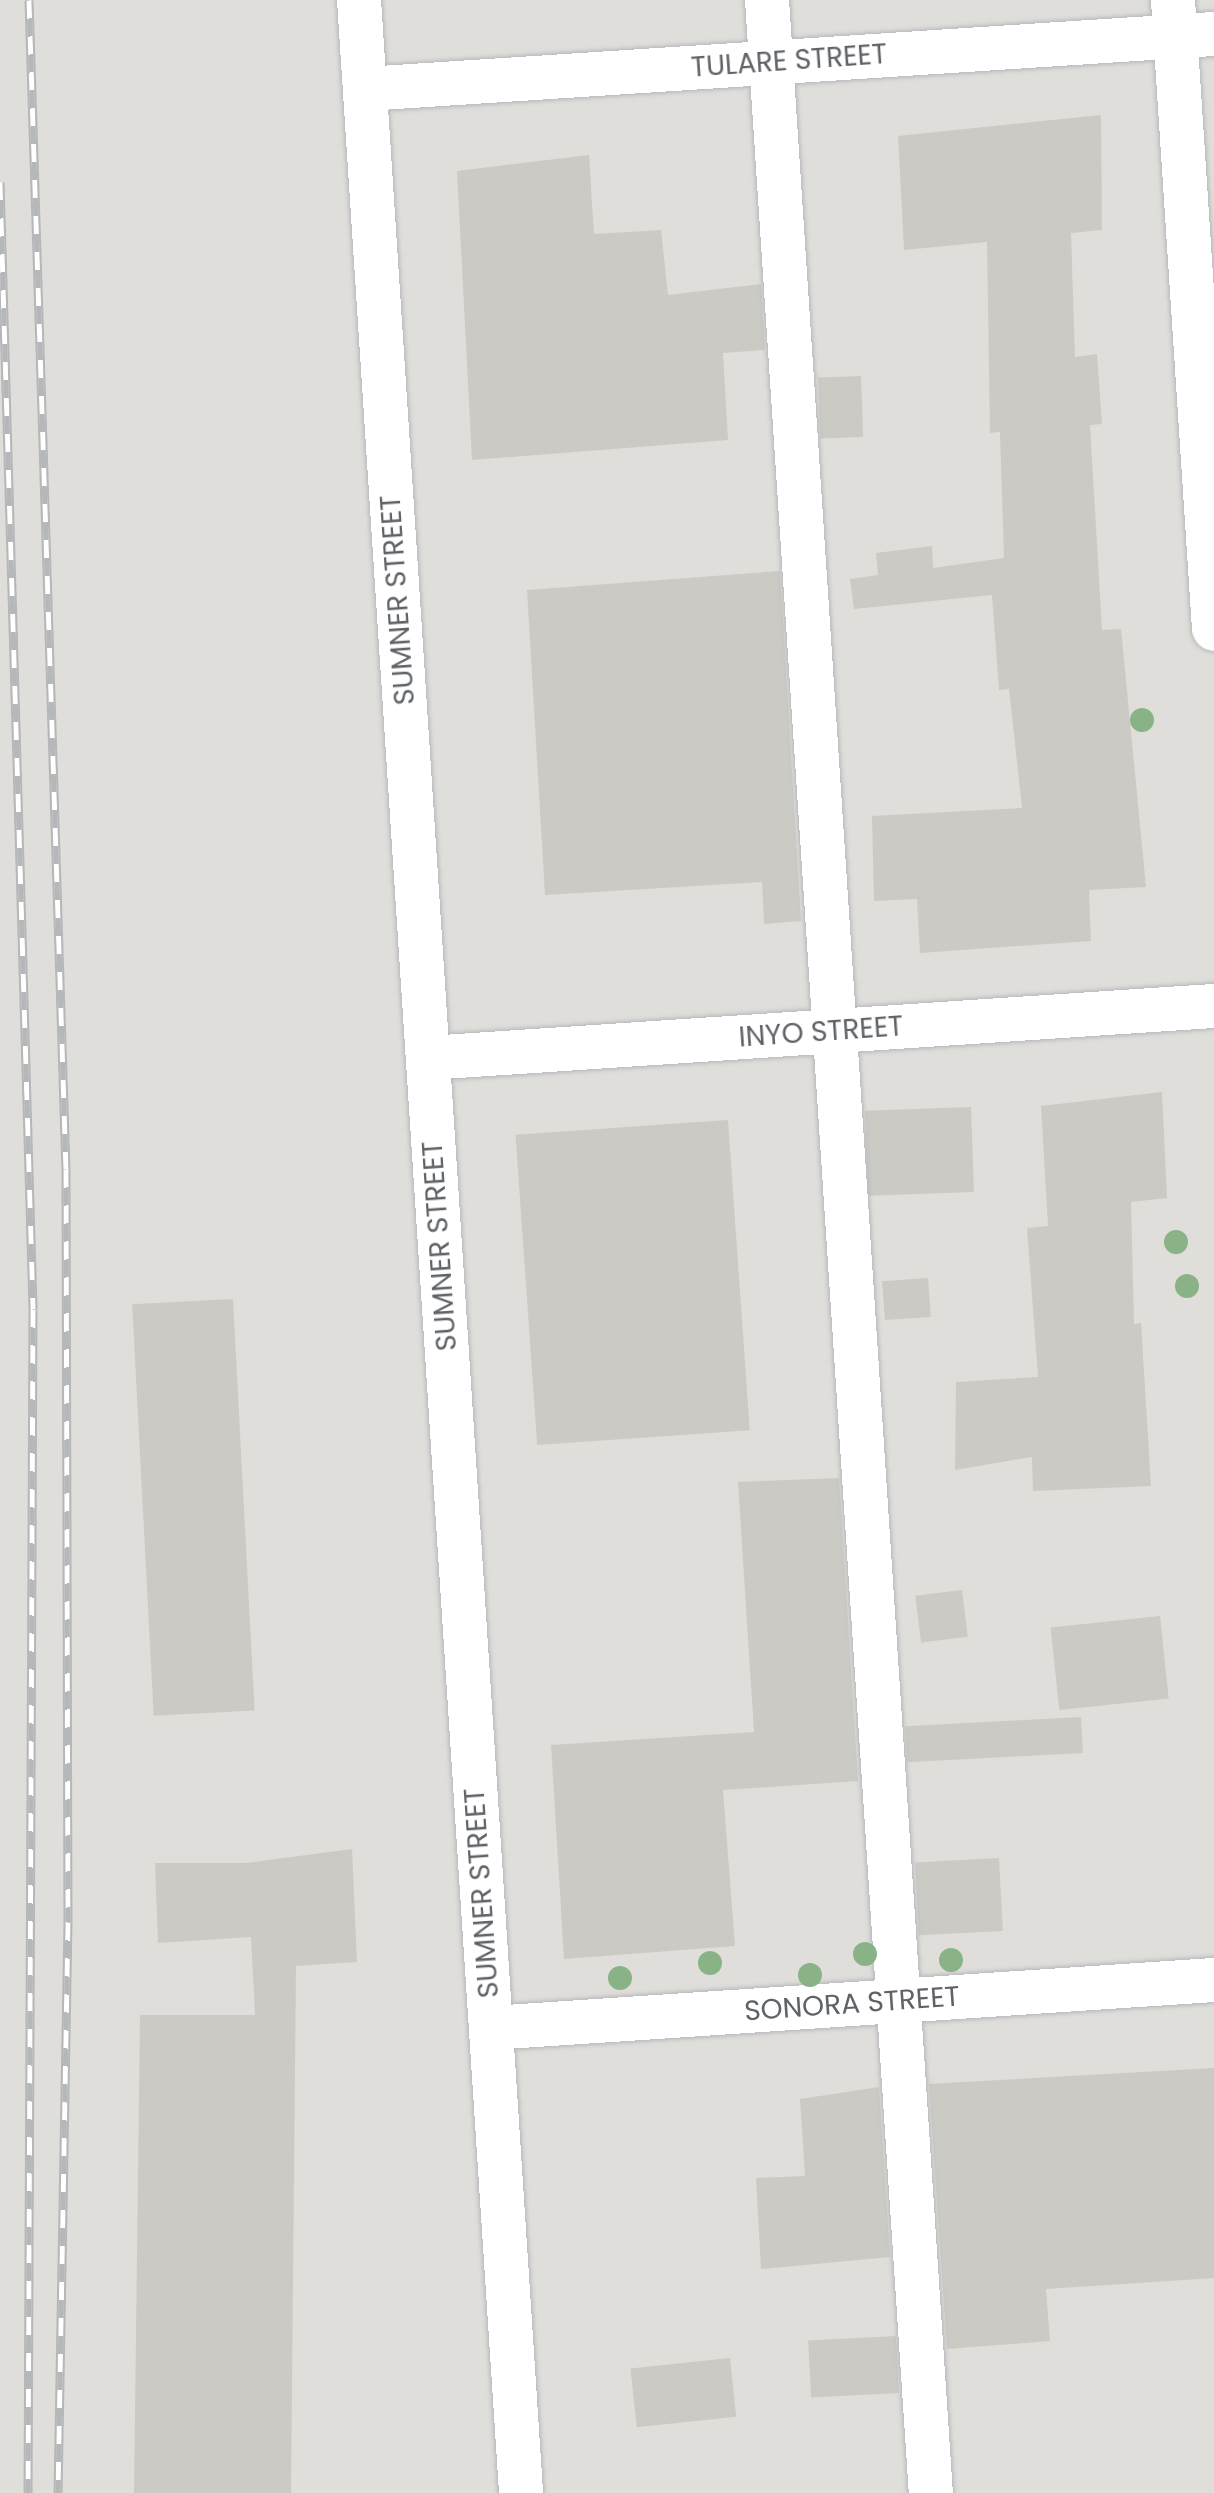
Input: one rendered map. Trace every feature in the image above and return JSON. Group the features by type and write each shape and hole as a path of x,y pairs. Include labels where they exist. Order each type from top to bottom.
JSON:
{"street":[{"name":"SUMNER STREET","path":"359,0 521,2493"},
{"path":"767,0 833,1031 901,2000 931,2493"},
{"name":"TULARE STREET","path":"365,89 771,63 1188,23"},
{"path":"1188,23 1214,629"},
{"name":"INYO STREET","path":"428,1058 1214,1006"},
{"name":"SONORA STREET","path":"491,2028 1214,1980"}],"shaded area":[{"path":"0,0 1214,0 1214,2493 0,2493"}],"building":[{"path":"1101,115 1102,230 1071,233 1075,357 1097,354 1102,424 1090,425 1102,630 1121,629 1146,887 1089,890 1091,941 920,953 917,899 874,901 872,816 1022,808 1009,689 999,690 992,595 854,609 850,579 878,575 876,553 932,546 933,568 1004,558 1000,432 990,433 987,242 904,250 898,136"},
{"path":"589,155 594,234 661,230 668,295 761,284 765,350 723,353 728,440 472,460 457,171"},
{"path":"861,376 863,437 820,438 818,378"},
{"path":"780,571 801,921 764,924 762,882 545,895 527,590"},
{"path":"1162,1092 1167,1198 1131,1202 1134,1324 1141,1323 1151,1486 1033,1491 1032,1457 955,1470 956,1382 1038,1377 1027,1228 1048,1226 1041,1106"},
{"path":"971,1107 974,1192 868,1196 865,1111"},
{"path":"728,1120 750,1430 537,1445 516,1135"},
{"path":"928,1278 931,1317 885,1320 882,1281"},
{"path":"233,1299 255,1710 154,1716 132,1304"},
{"path":"839,1478 858,1781 723,1790 735,1946 564,1959 551,1745 754,1732 738,1482"},
{"path":"962,1590 968,1637 921,1642 915,1596"},
{"path":"1160,1616 1169,1699 1059,1710 1051,1627"},
{"path":"1081,1717 1083,1753 907,1762 905,1726"},
{"path":"352,1849 357,1962 296,1966 291,2493 134,2493 140,2015 255,2015 251,1937 158,1943 155,1863 247,1863"},
{"path":"999,1858 1003,1931 919,1935 915,1862"},
{"path":"1214,2068 1214,2278 1046,2289 1050,2341 947,2349 929,2084"},
{"path":"879,2087 890,2257 761,2269 756,2178 805,2176 800,2099"},
{"path":"896,2336 899,2393 811,2398 808,2341"},
{"path":"730,2358 736,2417 637,2427 631,2368"}],"railway":[{"path":"29,0 66,1169 68,1922 58,2493"},
{"path":"0,182 33,1309 28,2493"}]}
